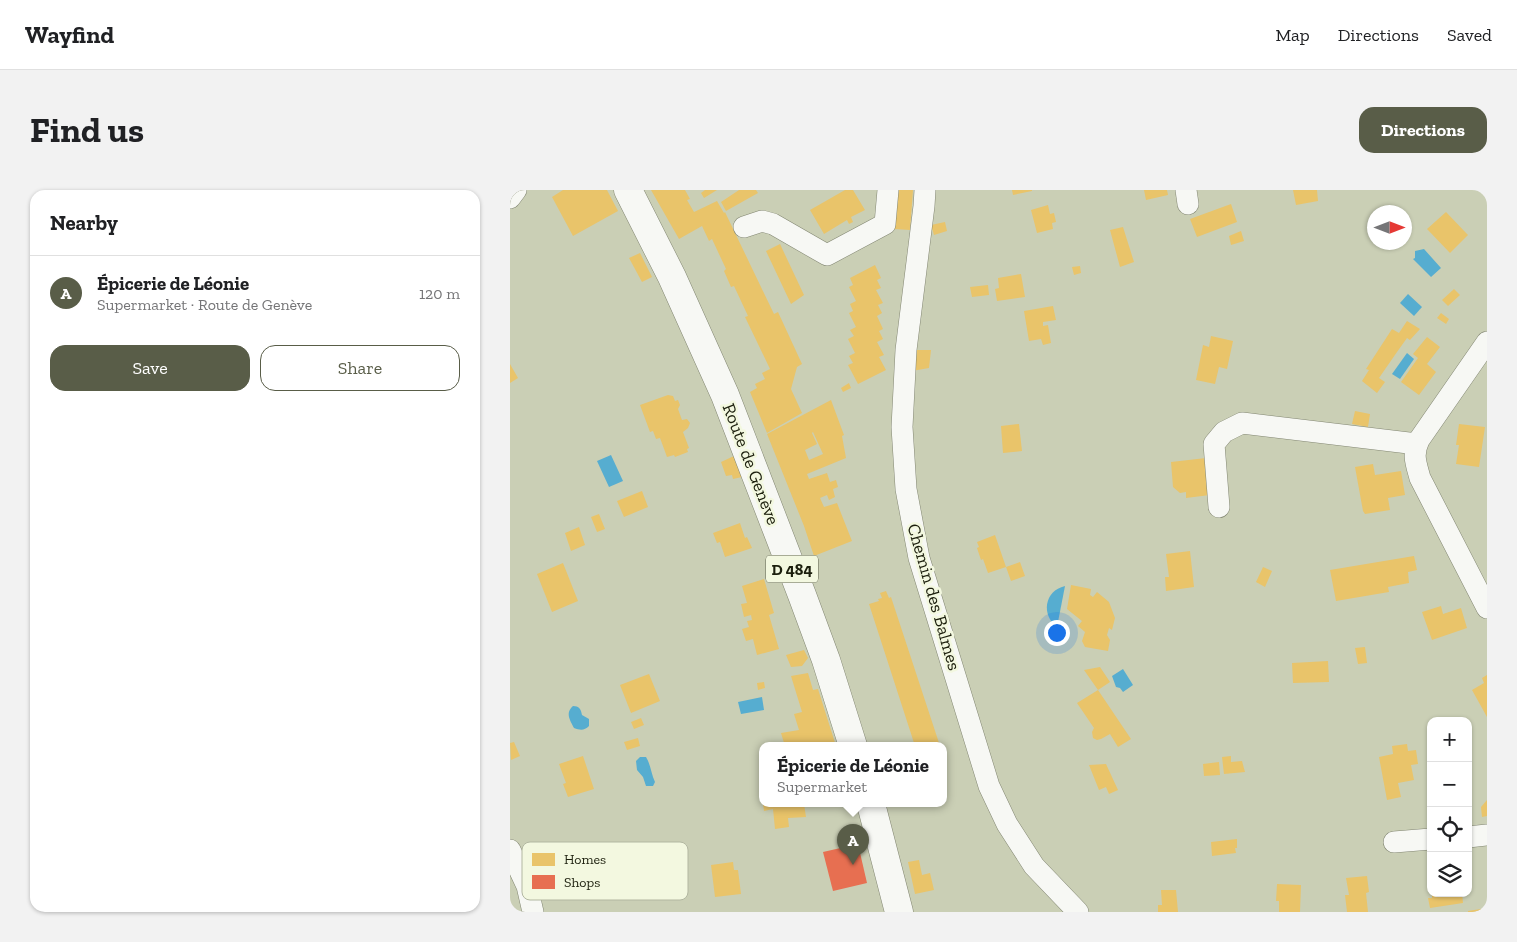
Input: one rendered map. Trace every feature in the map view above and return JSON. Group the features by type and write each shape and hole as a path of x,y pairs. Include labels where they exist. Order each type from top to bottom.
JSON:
{"main road":[{"name":"Route de Genève","path":"628,190 672,277 725,395 826,660 852,742"},
{"path":"872,807 899,912"}],"street":[{"path":"510,198 516,190"},
{"path":"744,227 762,221 773,224 827,255 885,224 888,190"},
{"name":"Chemin des Balmes","path":"925,190 906,350 902,427 906,488 919,558 989,786 1007,824 1034,866 1078,912"},
{"path":"1487,342 1431,421 1417,444 1414,458 1420,478 1487,608"},
{"path":"1219,507 1214,444 1224,432 1242,423 1417,444"},
{"path":"1472,837 1487,835"},
{"path":"1394,842 1427,839"},
{"path":"510,850 522,875"}],"water":[{"path":"1424,249 1441,268 1431,277 1413,259 1415,258 1415,251"},
{"path":"1408,294 1422,307 1414,316 1400,303"},
{"path":"1407,353 1414,359 1400,379 1392,374"},
{"path":"611,455 623,481 609,487 597,461"},
{"path":"1065,586 1057,627 1049,616 1047,604 1053,593"},
{"path":"1123,669 1133,685 1123,692 1120,688 1116,687 1112,676"},
{"path":"762,697 764,710 741,714 738,702"},
{"path":"573,706 578,707 582,715 589,719 589,726 585,729 574,728 569,714"},
{"path":"640,757 646,757 648,760 655,782 653,786 646,786 643,777 637,770 636,761"}],"building: Homes":[{"path":"563,190 607,190 618,211 573,236 552,197"},
{"path":"651,190 685,190 690,199 687,200 694,212 717,201 725,212 774,314 778,312 802,364 797,367 791,389 802,413 767,433 750,392 757,388 755,384 765,379 762,373 770,369 745,317 748,316 734,286 731,287 724,271 726,269 712,239 709,241 702,226 679,239"},
{"path":"705,190 717,190 704,198 701,193"},
{"path":"739,190 756,190 758,193 726,211 721,202"},
{"path":"845,190 853,190 865,210 851,217 853,222 849,224 847,220 824,234 810,210"},
{"path":"897,190 913,190 910,230 894,229"},
{"path":"1012,190 1032,190 1032,191 1013,195"},
{"path":"1144,190 1167,190 1168,195 1146,200"},
{"path":"1293,190 1317,190 1318,201 1296,205"},
{"path":"1231,204 1237,222 1197,237 1190,219"},
{"path":"1048,205 1050,214 1054,213 1056,222 1052,223 1053,229 1037,233 1031,210"},
{"path":"1446,212 1468,235 1450,253 1427,229"},
{"path":"945,222 947,231 934,235 931,225"},
{"path":"1123,227 1134,262 1120,267 1110,230"},
{"path":"1241,231 1244,241 1231,245 1229,236"},
{"path":"780,244 804,295 791,304 766,251"},
{"path":"640,253 652,277 642,282 629,258"},
{"path":"875,265 881,278 877,280 881,288 876,290 883,303 878,305 882,313 877,316 883,329 879,331 883,339 877,342 884,355 879,357 886,370 858,384 848,365 853,363 849,356 855,353 848,339 854,336 850,330 856,327 849,313 853,311 850,304 856,301 849,287 853,285 850,278"},
{"path":"1080,266 1081,273 1074,275 1072,267"},
{"path":"1021,274 1025,297 997,301 995,289 999,288 998,278"},
{"path":"988,285 989,295 972,297 970,287"},
{"path":"1454,289 1460,295 1448,306 1442,300"},
{"path":"1053,306 1056,320 1043,322 1043,326 1048,325 1051,343 1043,345 1041,339 1029,341 1024,311"},
{"path":"1441,313 1449,319 1446,324 1437,318"},
{"path":"1407,321 1420,329 1410,340 1407,338 1379,378 1385,382 1377,393 1362,381 1369,370 1366,369 1392,329 1399,333"},
{"path":"1211,336 1233,341 1227,369 1219,367 1215,384 1196,380 1203,345 1209,347"},
{"path":"1427,337 1440,347 1427,364 1436,372 1419,395 1401,382 1418,358 1413,354"},
{"path":"914,350 931,350 929,368 912,371"},
{"path":"510,364 518,378 510,383"},
{"path":"849,383 851,388 843,392 841,388"},
{"path":"668,395 673,396 675,401 678,400 680,405 678,409 682,420 687,419 690,423 683,432 689,448 687,449 688,452 675,457 674,455 667,457 660,438 656,439 653,431 650,432 640,405"},
{"path":"831,400 844,435 842,436 846,458 807,474 809,479 827,473 830,482 836,480 838,487 833,489 835,497 829,500 827,495 820,498 824,507 837,503 852,541 814,556 767,434","holes":["813,432 823,454 809,460 805,450 817,444"]},
{"path":"1355,411 1370,414 1368,427 1352,424"},
{"path":"1019,424 1022,451 1003,453 1001,426"},
{"path":"1459,424 1485,427 1479,467 1456,464 1459,445 1456,445"},
{"path":"734,456 742,477 733,479 732,475 726,476 721,462"},
{"path":"1206,458 1210,495 1186,498 1186,492 1180,493 1173,487 1171,462"},
{"path":"1373,464 1375,475 1401,471 1405,495 1388,498 1390,510 1365,514 1355,467"},
{"path":"642,491 648,507 624,517 617,501"},
{"path":"599,514 605,529 597,532 591,517"},
{"path":"740,523 745,538 747,537 752,548 725,557 720,542 717,543 713,533"},
{"path":"579,527 585,545 571,551 565,533"},
{"path":"995,535 1006,567 988,573 983,559 981,560 977,542"},
{"path":"1190,551 1194,587 1166,591 1165,577 1169,577 1166,554"},
{"path":"1414,556 1417,570 1408,572 1409,583 1388,587 1389,592 1336,601 1330,570"},
{"path":"1020,562 1025,576 1011,581 1006,567"},
{"path":"563,563 578,601 552,612 537,574"},
{"path":"1263,567 1272,571 1265,587 1256,582"},
{"path":"764,579 774,613 769,615 779,649 757,655 753,639 746,641 742,629 749,627 747,621 752,620 751,615 744,617 741,604 747,603 742,586"},
{"path":"1071,585 1091,589 1090,595 1093,597 1097,592 1109,602 1115,618 1112,630 1109,628 1107,635 1110,640 1108,651 1085,647 1082,641 1085,632 1078,626 1082,621 1067,609"},
{"path":"886,591 889,598 891,597 939,742 914,742 869,604 882,598 880,593"},
{"path":"1441,606 1443,614 1461,608 1467,628 1432,640 1422,612"},
{"path":"1365,647 1367,663 1358,664 1355,648"},
{"path":"804,650 808,658 802,666 791,667 786,655"},
{"path":"1328,661 1329,682 1293,683 1292,663"},
{"path":"1100,667 1110,682 1098,690 1084,670"},
{"path":"808,673 813,690 818,689 835,742 784,742 781,733 799,730 794,714 802,712 791,676"},
{"path":"649,674 660,701 631,713 620,685"},
{"path":"1487,675 1487,717 1472,690 1484,683 1482,678"},
{"path":"764,682 765,688 758,690 757,683"},
{"path":"1098,690 1131,739 1118,747 1110,734 1097,740 1093,738 1092,732 1094,728 1077,703"},
{"path":"641,718 644,725 634,729 631,722"},
{"path":"638,738 640,746 627,750 624,742"},
{"path":"514,742 520,756 511,760 510,743"},
{"path":"1407,744 1408,751 1416,750 1418,764 1411,765 1414,780 1398,783 1401,797 1387,800 1379,757 1393,754 1392,746"},
{"path":"583,756 594,789 568,797 563,784 566,783 559,764"},
{"path":"1231,756 1231,762 1242,761 1245,772 1224,774 1222,757"},
{"path":"1219,762 1220,775 1204,776 1203,764"},
{"path":"1106,764 1118,790 1109,794 1106,787 1099,790 1089,765"},
{"path":"1487,800 1487,816 1482,817 1481,807"},
{"path":"763,807 804,807 806,817 788,818 789,827 775,829 773,809 764,811"},
{"path":"1237,839 1236,853 1212,856 1211,842"},
{"path":"919,860 922,875 930,873 934,890 915,894 908,862"},
{"path":"733,862 734,870 738,870 741,894 715,897 711,865"},
{"path":"1367,876 1369,892 1366,893 1368,912 1347,912 1345,895 1349,895 1346,878"},
{"path":"1277,884 1301,885 1300,912 1279,912 1279,901 1276,901"},
{"path":"1161,890 1176,890 1178,912 1158,912 1158,905 1162,905"},
{"path":"1462,897 1463,903 1430,908 1428,898"},
{"path":"1487,908 1487,912 1468,912 1468,911"}],"building: Shops":[{"path":"858,844 867,883 833,891 823,852"}],"place":[{"name":"Épicerie de Léonie","path":"853,865"}]}
